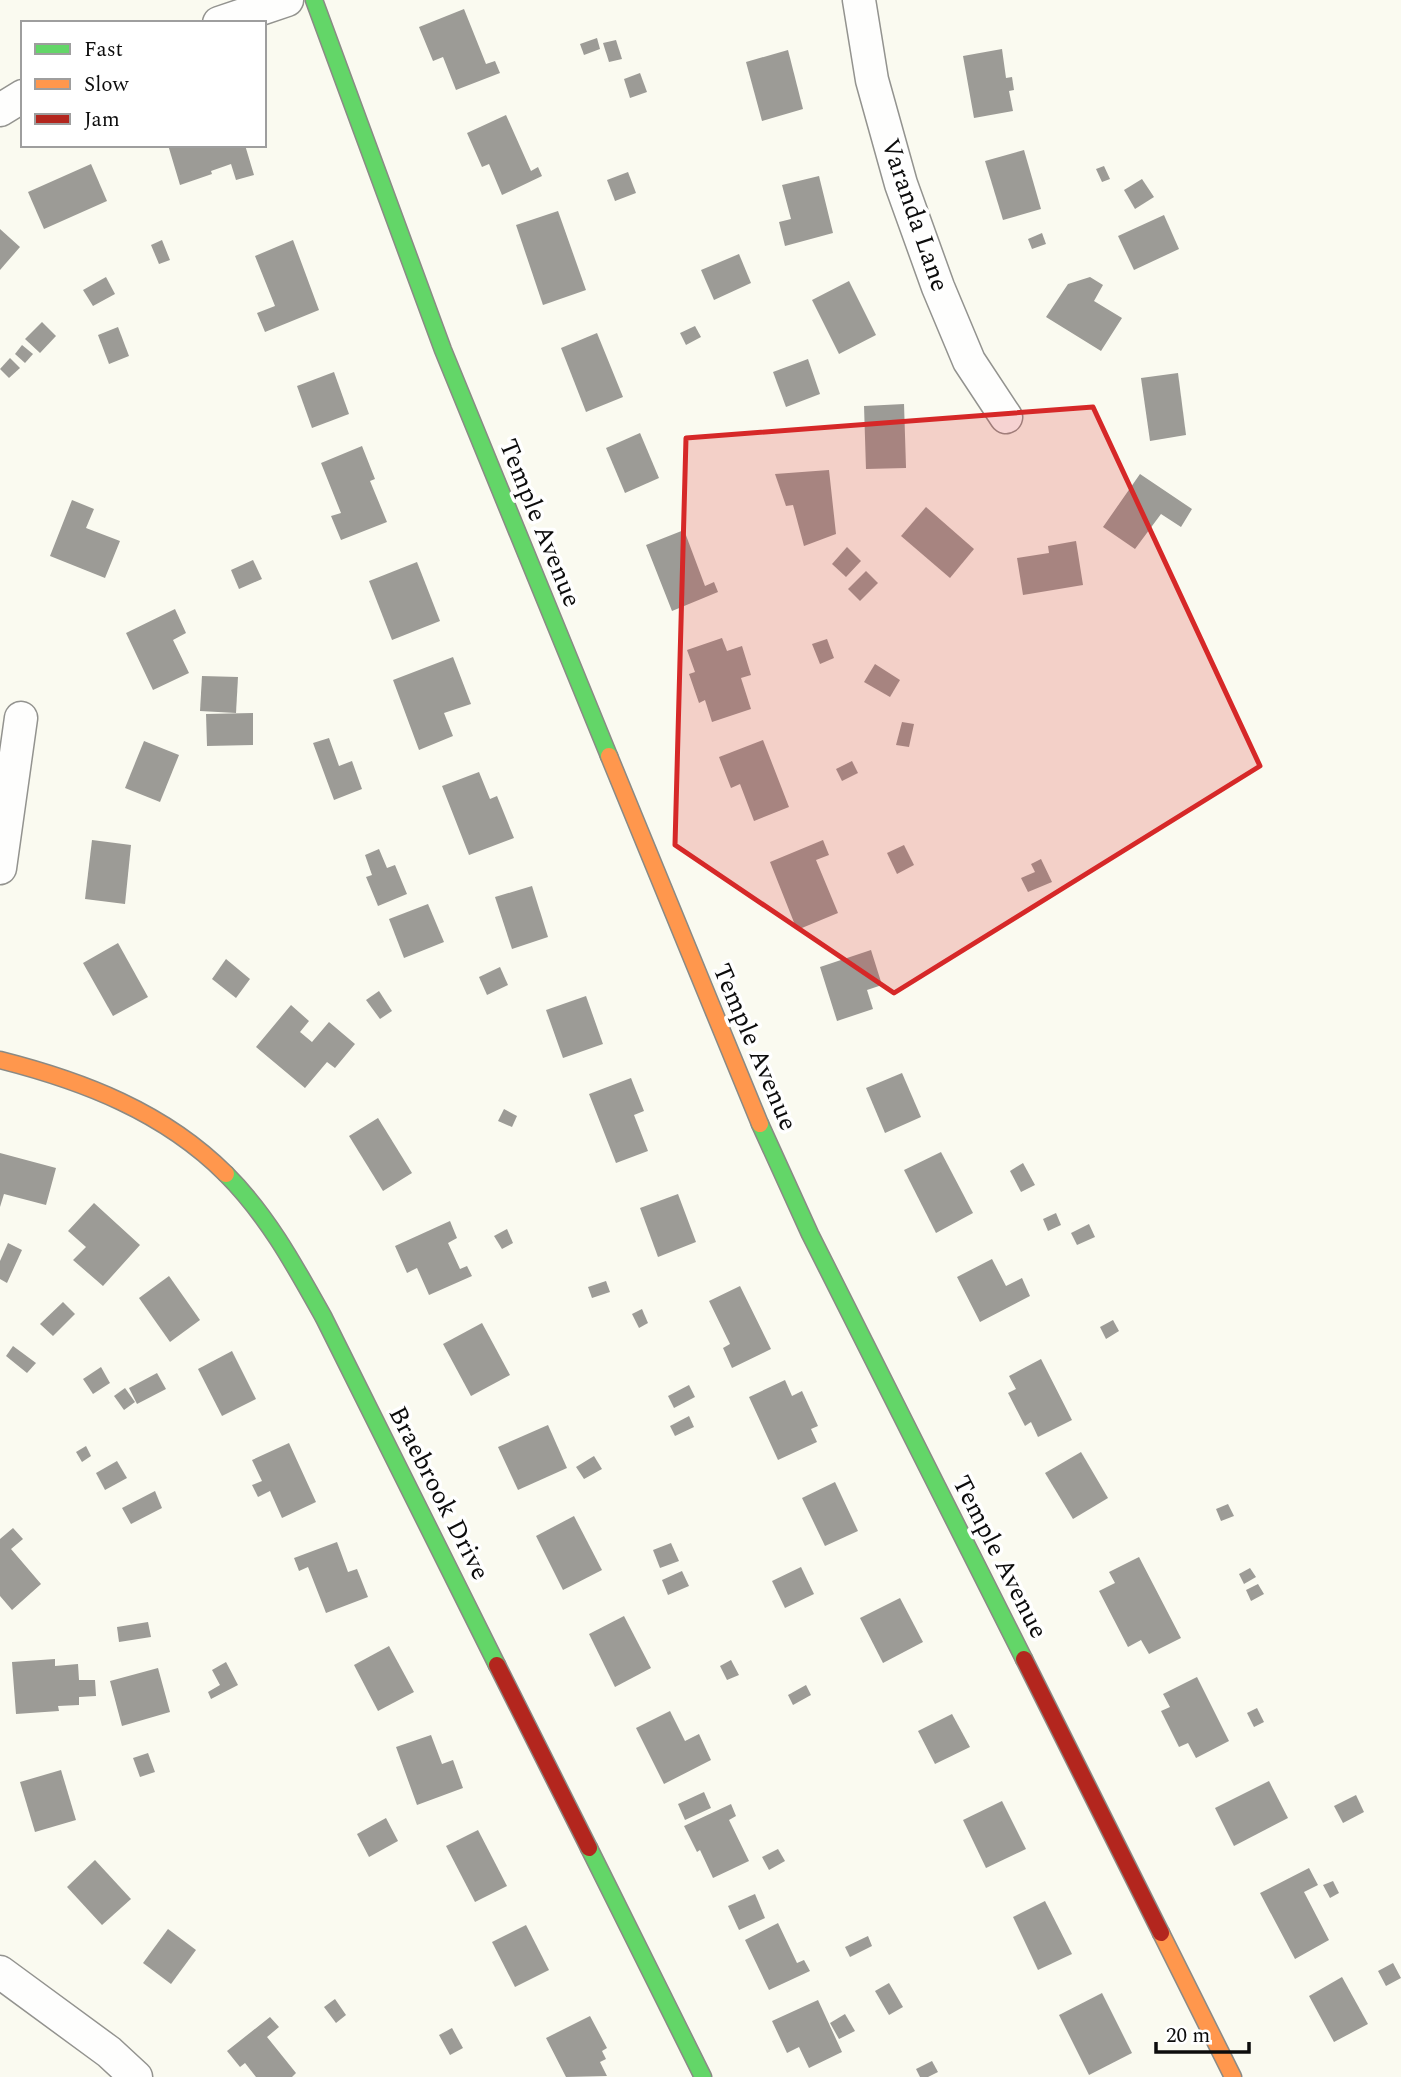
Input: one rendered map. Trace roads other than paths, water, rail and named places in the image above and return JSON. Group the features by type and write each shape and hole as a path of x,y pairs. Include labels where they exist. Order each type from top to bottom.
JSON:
{"street":[{"path":"225,21 287,0"},
{"name":"Temple Avenue","path":"314,0 443,350 751,1102 810,1234 897,1410 1233,2077"},
{"name":"Varanda Lane","path":"859,0 872,80 901,184 938,287 969,361 1006,417"},
{"path":"0,110 21,97"},
{"path":"0,869 20,718"},
{"name":"Braebrook Drive","path":"0,1060 56,1074 118,1099 155,1118 198,1148 236,1184 275,1233 324,1318 703,2077"},
{"path":"0,1972 109,2052 136,2077"}]}
